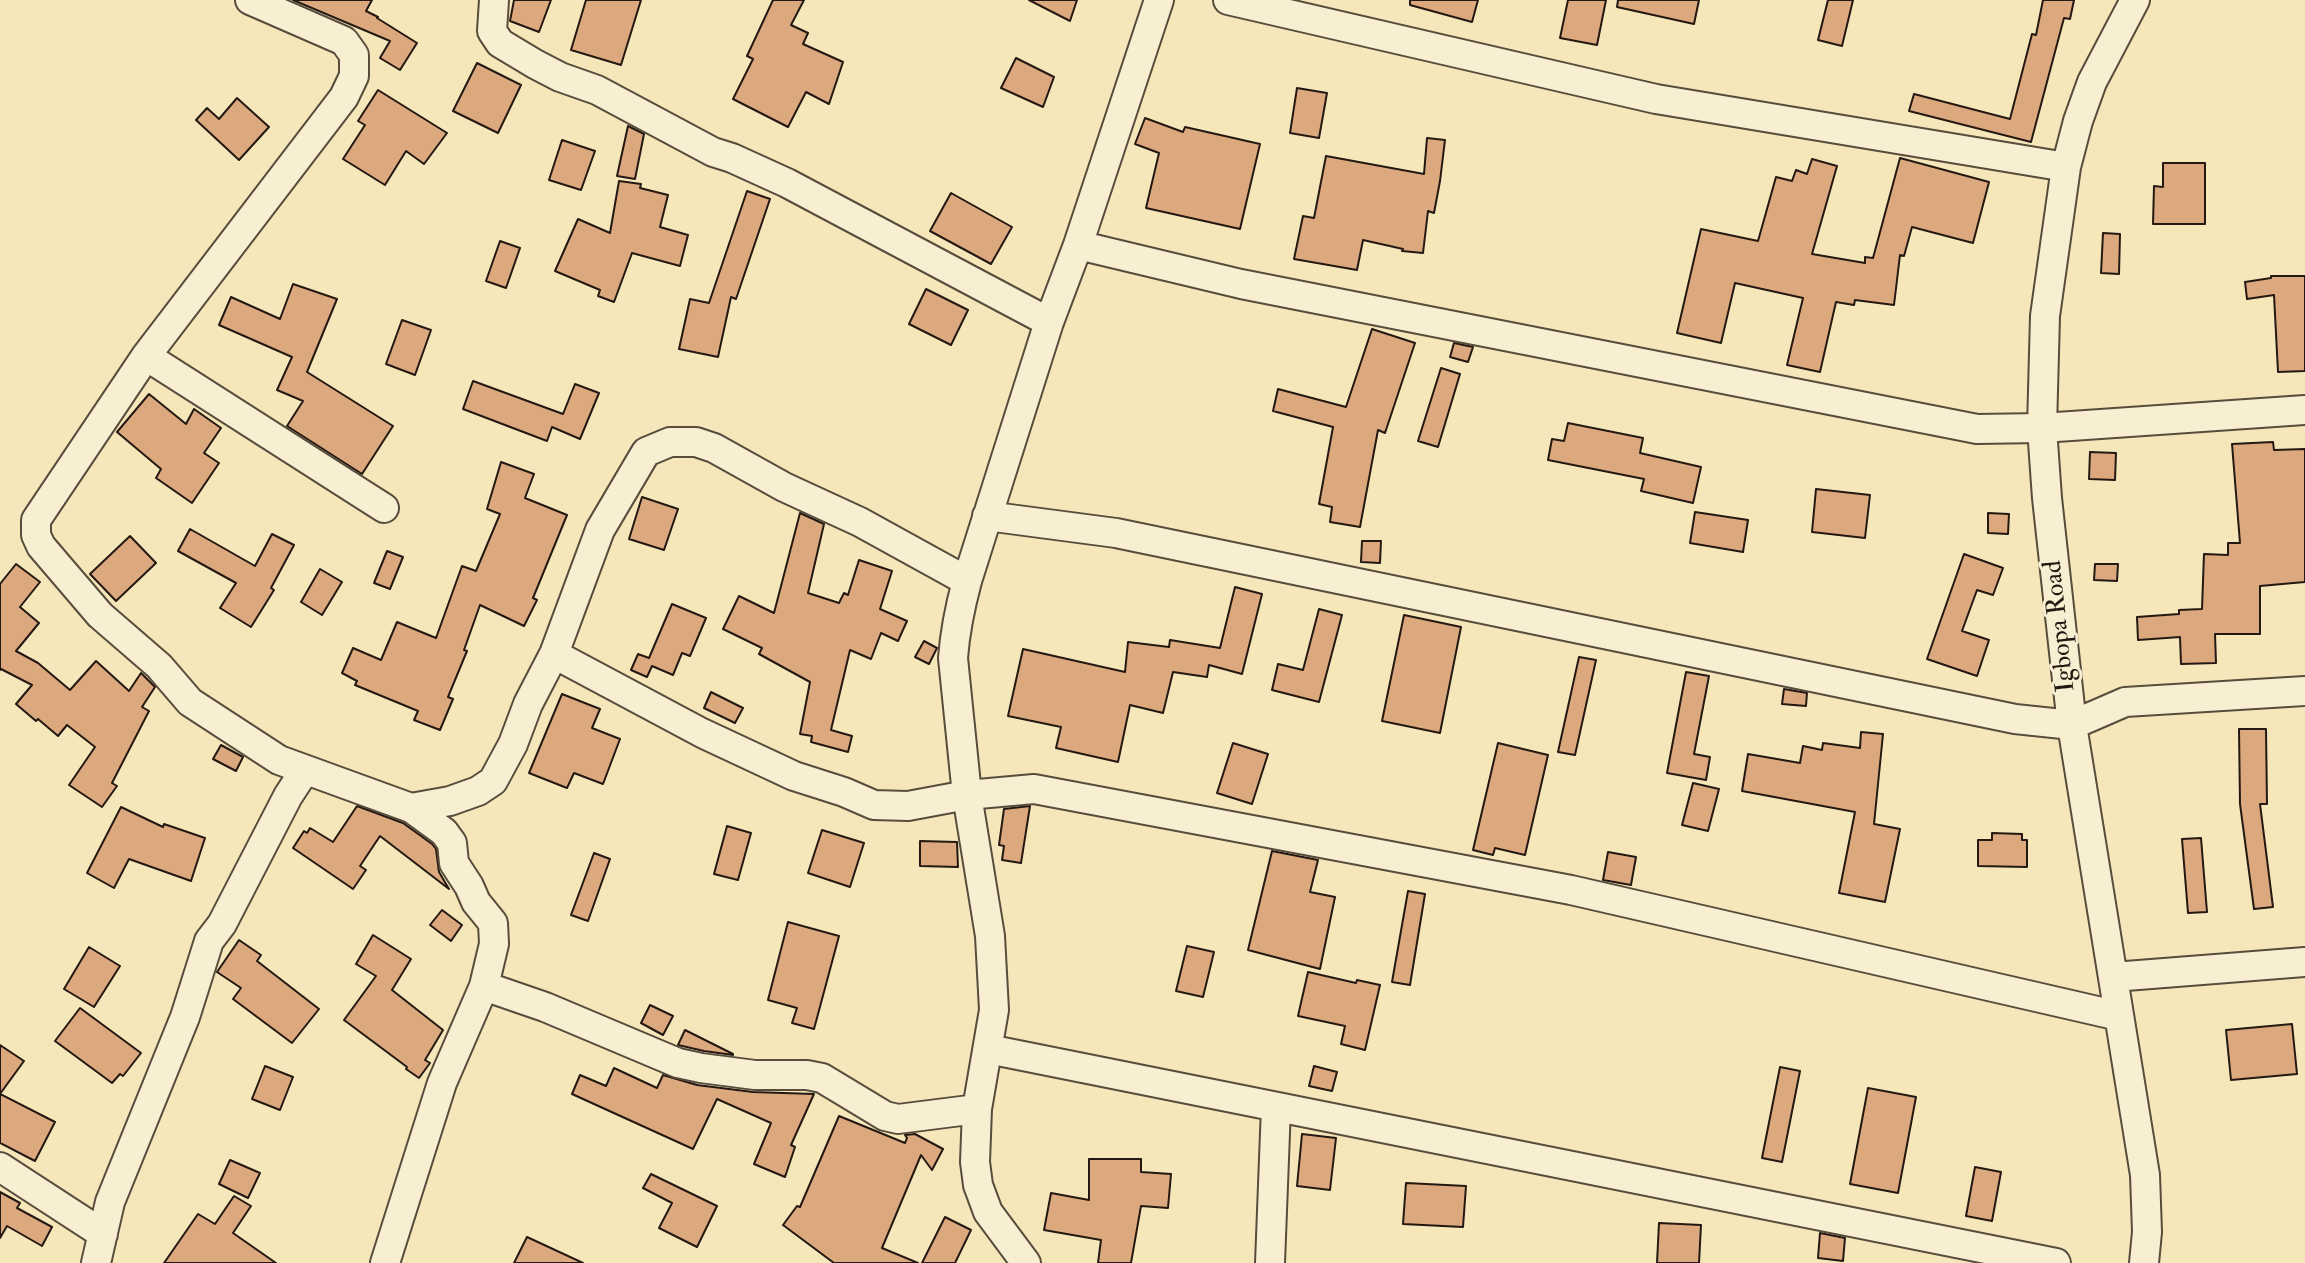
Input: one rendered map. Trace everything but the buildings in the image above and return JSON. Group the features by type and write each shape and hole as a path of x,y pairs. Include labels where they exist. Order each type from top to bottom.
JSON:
{"street":[{"path":"250,0 344,41 354,55 354,76 344,97 146,356 36,520 36,535 41,546 100,615 159,666 190,702 279,760 411,808 444,832 452,843 454,863 476,902 493,923 494,944 484,986 442,1083 385,1263"},
{"path":"494,0 492,31 500,43 535,64 597,90 713,152 787,183 1049,322"},
{"path":"1026,1263 988,1212 978,1185 975,1162 977,1109 994,1010 990,936 967,795 953,658 958,614 987,516 1049,322 1078,245 1159,0"},
{"path":"1228,0 1656,99 2066,167"},
{"name":"Igbopa Road","path":"2135,0 2092,82 2066,167 2045,316 2042,428 2072,725 2145,1175 2147,1232 2144,1263"},
{"path":"1078,245 1241,284 1977,429 2042,428 2305,410"},
{"path":"146,356 384,508"},
{"path":"411,808 450,801 478,791 493,781 554,654 600,530 646,452 670,442 696,442 714,448 784,487 860,522 967,581"},
{"path":"987,516 1116,533 2015,719 2072,725 2125,702 2305,691"},
{"path":"554,654 702,733 794,776 874,805 908,806 967,795 1034,789 1571,890 2119,1016"},
{"path":"96,1263 110,1202 185,1017 209,941 222,924 288,796 305,770"},
{"path":"2113,977 2305,962"},
{"path":"484,986 545,1007 678,1063 755,1075 822,1078 885,1116 898,1119 977,1109"},
{"path":"988,1049 2056,1263"},
{"path":"1270,1263 1276,1107"},
{"path":"0,1167 103,1234"}]}
